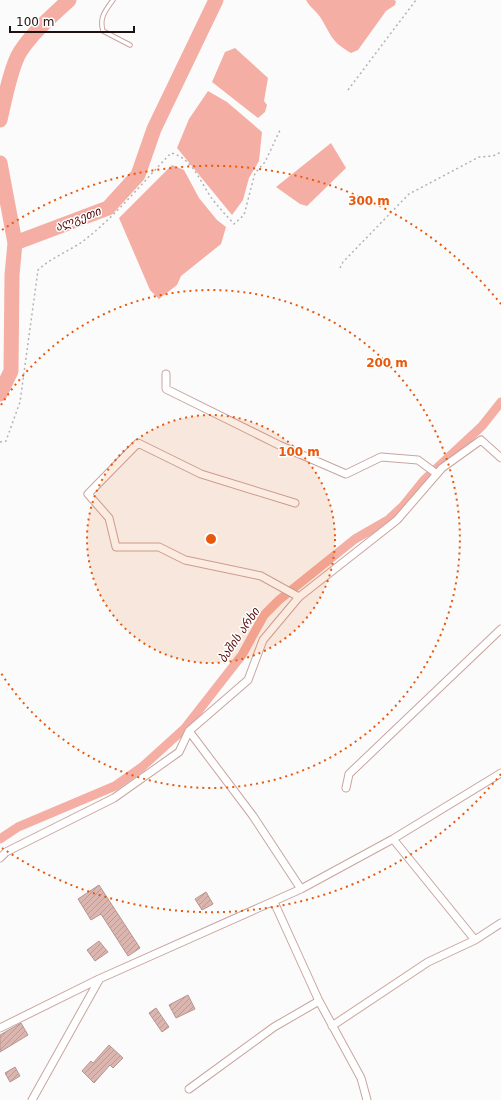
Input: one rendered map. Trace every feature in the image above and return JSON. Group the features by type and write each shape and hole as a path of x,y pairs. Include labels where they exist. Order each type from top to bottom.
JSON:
{"street":[{"path":"166,374 166,389 279,445 346,474 381,457 418,460 437,474"},
{"path":"0,858 6,852 114,798 178,752 189,731 248,680 263,640 299,597 397,520 442,468 481,440 501,458"},
{"path":"295,503 201,474 138,443 88,494 110,518 116,547 158,547 185,560 261,576 299,597"},
{"path":"346,788 349,774 501,629"},
{"path":"189,731 253,816 300,890"},
{"path":"0,1028 99,980 300,890 393,839 501,773"},
{"path":"393,839 475,940"},
{"path":"274,902 319,1001 361,1078 367,1100"},
{"path":"332,1026 428,962 475,940 501,923"},
{"path":"32,1100 99,980"},
{"path":"189,1089 274,1027 319,1001"}],"lane":[{"path":"113,0 103,14 101,24 103,32 130,46"}],"path":[{"path":"348,90 416,0"},
{"path":"0,442 6,441 20,402 38,270 48,261 81,242 111,217 171,153 177,154 189,163 213,200 234,224 244,215 255,173 265,162 281,128"},
{"path":"340,268 343,262 409,194 479,157 493,156 501,152"}],"shaded area":[{"path":"306,0 396,1 395,5 386,11 358,50 351,53 340,46 333,39 320,17"},
{"path":"235,48 268,78 264,101 267,105 265,112 258,118 212,82 225,52"},
{"path":"208,91 227,102 262,132 259,161 249,178 243,200 232,215 177,148 189,119"},
{"path":"331,143 346,168 307,206 300,204 276,187"},
{"path":"172,165 184,170 199,198 217,220 226,227 221,244 181,276 177,285 159,299 150,290 119,218"}],"building":[{"path":"99,885 140,948 128,956 101,914 91,920 78,899"},
{"path":"206,892 213,904 202,910 195,899"},
{"path":"99,941 108,952 95,961 87,950"},
{"path":"188,995 195,1009 176,1018 169,1005"},
{"path":"156,1008 169,1027 162,1032 149,1013"},
{"path":"21,1023 28,1035 0,1052 0,1035"},
{"path":"109,1045 123,1058 113,1068 110,1065 94,1083 82,1071 91,1061 93,1063"},
{"path":"15,1067 20,1076 10,1082 5,1073"}],"waterway":[{"path":"0,120 11,75 20,52 49,18 69,0"},
{"name":"ალგეთი","path":"0,394 11,371 12,275 15,243 108,208 138,175 154,129 216,0"},
{"path":"0,163 15,243"},
{"name":"ბაშის არხი","path":"0,839 18,827 115,786 142,767 185,728 242,655 264,615 279,600 355,539 388,520 403,506 424,480 482,426 501,402"}]}
